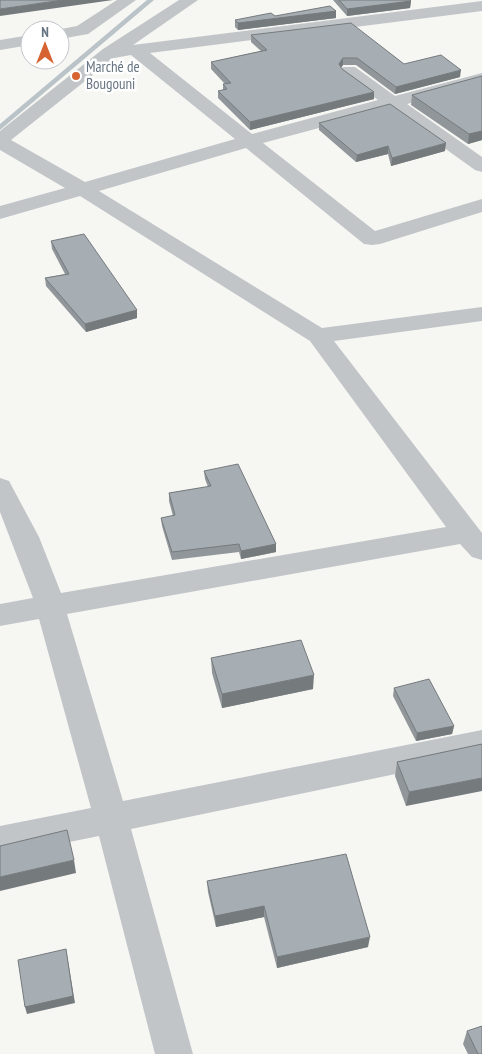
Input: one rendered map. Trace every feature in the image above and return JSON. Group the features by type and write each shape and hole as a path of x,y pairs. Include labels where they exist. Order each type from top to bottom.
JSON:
{"street":[{"path":"70,32 82,30 128,0"},
{"path":"0,615 474,542 318,336 82,189 0,141 110,53 190,0"},
{"path":"110,53 482,6"},
{"path":"0,45 20,42"},
{"path":"135,50 372,238 482,205"},
{"path":"349,71 482,166"},
{"path":"0,213 392,100 482,78"},
{"path":"318,336 482,314"},
{"path":"0,487 13,509 50,606 112,818 174,1054"},
{"path":"0,841 482,743"}],"building":[{"path":"0,0 63,0 0,9"},
{"path":"339,0 410,0 411,1 347,9"},
{"path":"330,6 336,11 238,23 235,20 271,13 275,16"},
{"path":"351,23 404,64 441,55 461,70 396,87 357,58 343,58 339,64 342,69 374,92 250,122 218,91 227,89 223,84 231,83 211,62 267,50 251,35"},
{"path":"482,76 482,131 469,134 412,95"},
{"path":"390,104 446,143 392,158 388,146 357,155 319,123"},
{"path":"84,234 137,310 85,324 45,278 69,274 51,241"},
{"path":"238,464 276,544 241,551 239,544 172,552 161,518 175,515 169,493 211,486 204,471"},
{"path":"301,640 314,675 222,694 211,658"},
{"path":"429,679 454,726 417,733 394,688"},
{"path":"482,744 482,778 409,792 397,762"},
{"path":"67,830 74,860 0,877 0,846"},
{"path":"346,854 370,937 277,957 264,906 215,916 207,881"},
{"path":"66,949 73,996 25,1007 18,960"},
{"path":"482,1026 482,1054 478,1054 467,1031"}],"waterway":[{"path":"0,128 151,0"}],"place":[{"name":"Marché de Bougouni","path":"76,76"}]}
